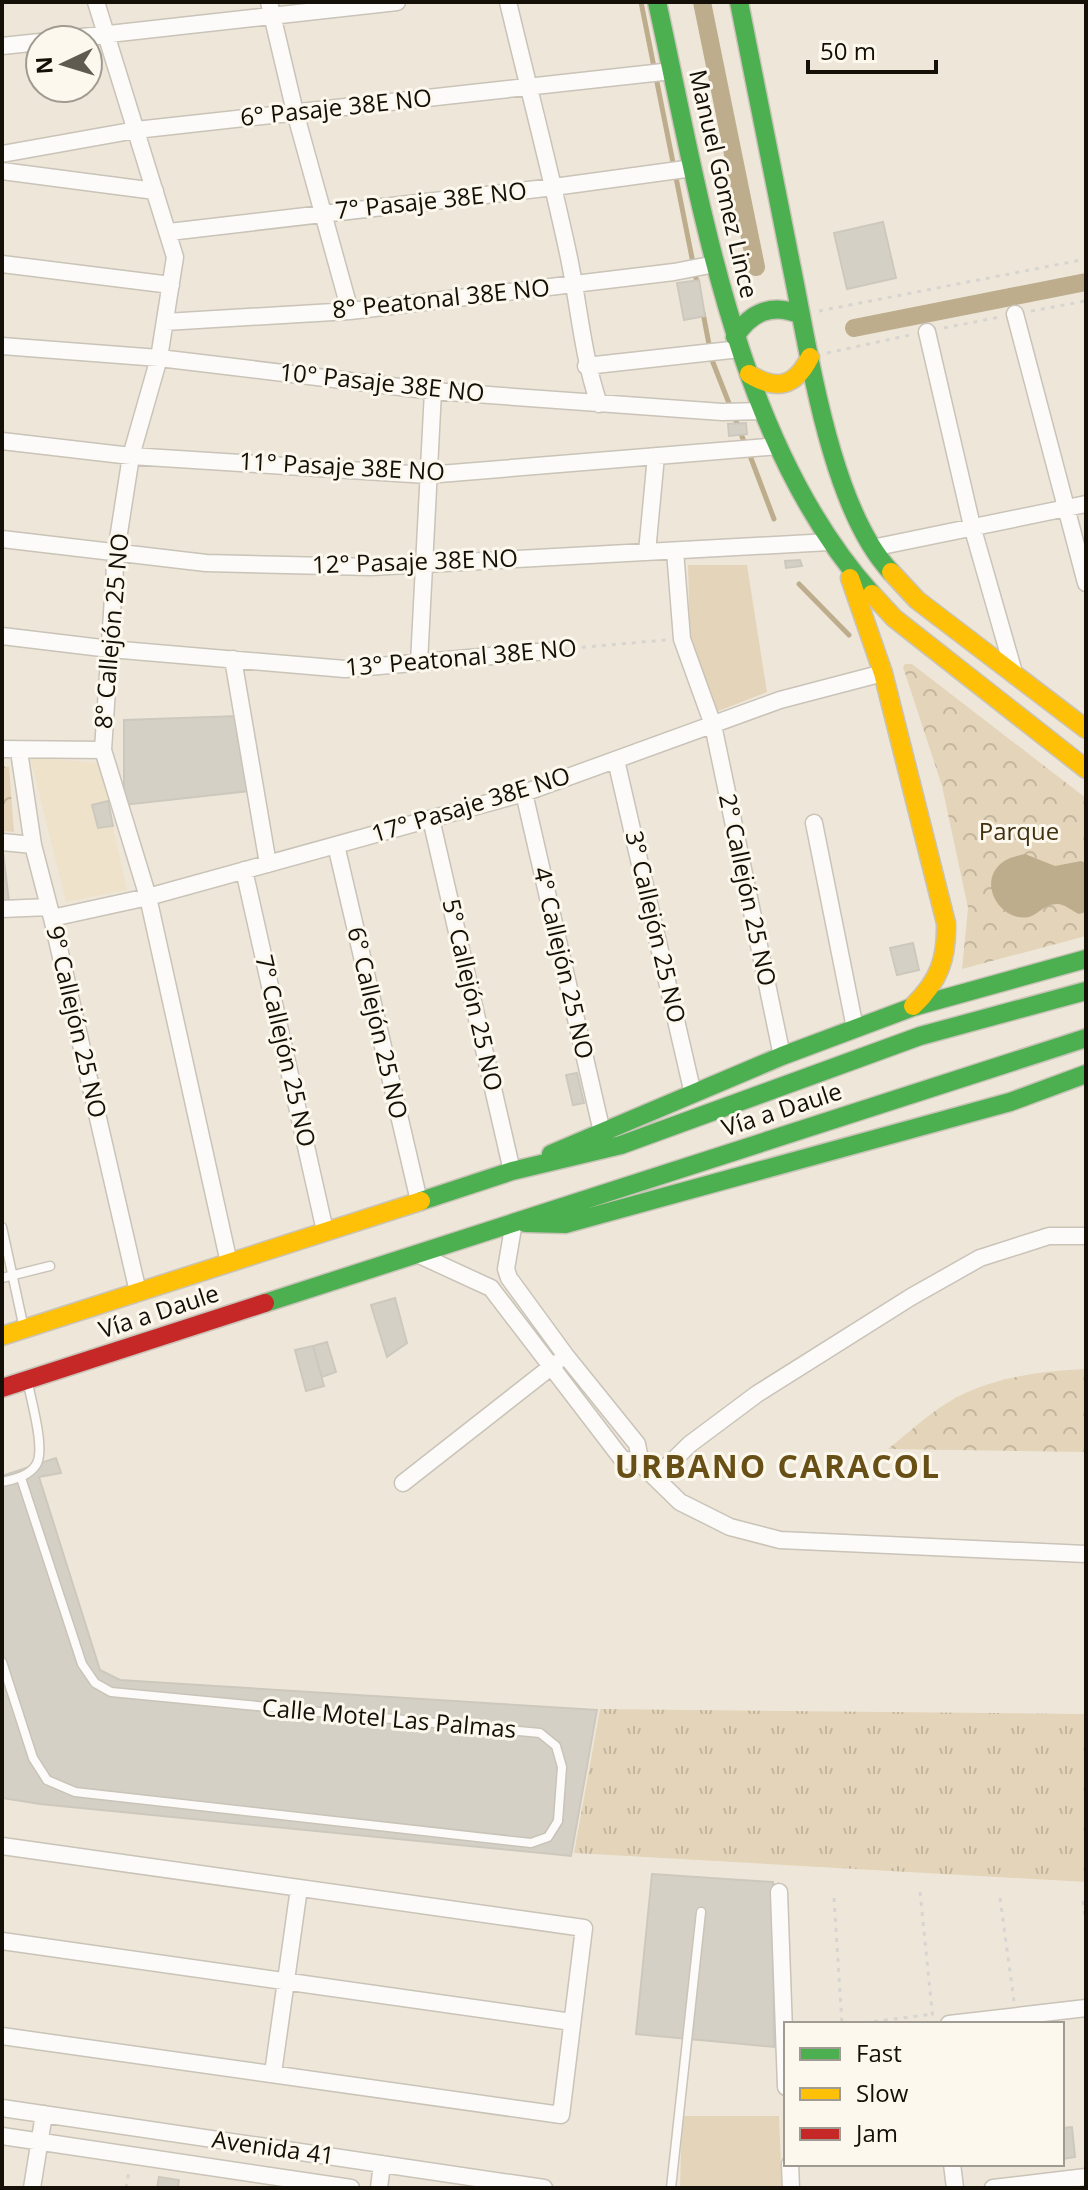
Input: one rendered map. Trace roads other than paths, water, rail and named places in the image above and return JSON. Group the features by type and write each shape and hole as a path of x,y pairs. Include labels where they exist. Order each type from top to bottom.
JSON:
{"main road":[{"name":"Manuel Gomez Lince","path":"657,2 715,264 737,343 779,446 829,542 846,565"},
{"name":"Manuel Gomez Lince","path":"739,2 810,357 840,478 854,514 872,548 894,578 917,600 1086,729"},
{"path":"737,343 746,320 764,311 780,307 801,315"},
{"path":"749,374 766,384 785,384 801,374 810,357"},
{"path":"846,565 883,673 946,923 947,949 942,970 931,989 913,1007"},
{"path":"846,565 894,618 1086,769"},
{"name":"Vía a Daule","path":"512,1171 855,1028 913,1007 1086,959"},
{"name":"Vía a Daule","path":"2,1336 512,1171 621,1145 920,1036 1086,991"},
{"name":"Vía a Daule","path":"2,1388 1086,1038"},
{"name":"Vía a Daule","path":"514,1222 565,1224 1010,1102 1086,1074"}],"street":[{"name":"8° Callejón 25 NO","path":"96,2 175,257 159,358 131,456 116,552 103,750 148,897 229,1263"},
{"path":"106,34 271,10 397,2"},
{"path":"508,2 575,284 586,366 599,404"},
{"path":"271,10 295,112 350,311"},
{"path":"2,46 24,44"},
{"name":"6° Pasaje 38E NO","path":"2,154 136,130 672,71"},
{"name":"7° Pasaje 38E NO","path":"169,232 693,168"},
{"path":"2,171 155,191"},
{"path":"2,264 171,285"},
{"name":"8° Peatonal 38E NO","path":"165,322 350,311 674,272 715,264"},
{"path":"1015,314 1086,583"},
{"path":"927,332 972,526 1016,678"},
{"path":"586,366 737,343"},
{"name":"10° Pasaje 38E NO","path":"2,346 159,358 433,391 722,412 763,411"},
{"path":"419,663 433,391"},
{"name":"11° Pasaje 38E NO","path":"2,441 131,456 427,475 779,446"},
{"path":"647,552 656,456"},
{"path":"872,548 1086,504"},
{"name":"12° Pasaje 38E NO","path":"2,539 206,563 371,567 829,542"},
{"name":"2° Callejón 25 NO","path":"675,551 682,639 713,725 782,1056"},
{"name":"13° Peatonal 38E NO","path":"2,636 110,649 345,669 548,651"},
{"path":"233,659 268,864"},
{"name":"17° Pasaje 38E NO","path":"2,909 50,912 148,897 524,793 780,700 883,673"},
{"path":"10,750 103,750"},
{"name":"9° Callejón 25 NO","path":"10,750 138,1292"},
{"name":"3° Callejón 25 NO","path":"616,760 693,1094"},
{"name":"4° Callejón 25 NO","path":"524,793 602,1132"},
{"name":"5° Callejón 25 NO","path":"431,819 512,1171"},
{"path":"814,823 855,1028"},
{"path":"2,842 33,845"},
{"name":"6° Callejón 25 NO","path":"336,845 419,1201"},
{"name":"7° Callejón 25 NO","path":"244,870 325,1231"},
{"path":"514,1222 506,1269 509,1278 566,1356 637,1444 641,1464"},
{"path":"655,1478 690,1444 757,1394 980,1258 1049,1236 1086,1236"},
{"path":"417,1254 491,1288 622,1459 641,1464 680,1502 730,1527 780,1540 1086,1554"},
{"path":"403,1483 566,1356"},
{"path":"2,2036 561,2115 584,1928 3,1850"},
{"path":"273,2073 299,1888"},
{"path":"779,1892 784,2031"},
{"path":"2,1941 572,2022"},
{"path":"966,2022 1086,2008"},
{"name":"Avenida 41","path":"2,2108 544,2188"},
{"path":"32,2188 44,2114"},
{"name":"Avenida 41","path":"2,2136 351,2188"},
{"path":"262,2176 266,2147"},
{"path":"379,2188 382,2164"},
{"path":"790,2166 791,2188"},
{"path":"952,2166 955,2188"},
{"path":"993,2188 1086,2177"}],"lane":[{"path":"2,1227 24,1329"},
{"path":"2,1278 50,1266"},
{"path":"2,1482 21,1478 36,1465 40,1452 27,1379"},
{"name":"Calle Motel Las Palmas","path":"2,1662 33,1758 47,1780 75,1792 531,1843 548,1837 558,1821 562,1767 556,1746 540,1733 111,1692 95,1683 82,1664 21,1478"},
{"path":"671,2188 701,1912"}],"waterway":[{"path":"641,2 697,283"},
{"path":"702,2 756,267"},
{"path":"854,328 1086,282"},
{"path":"703,313 712,360 745,444"},
{"path":"749,453 774,519"},
{"path":"799,584 849,635"}],"district":[{"name":"URBANO CARACOL","path":"778,1467"}],"park label":[{"name":"Parque","path":"1019,832"}]}
